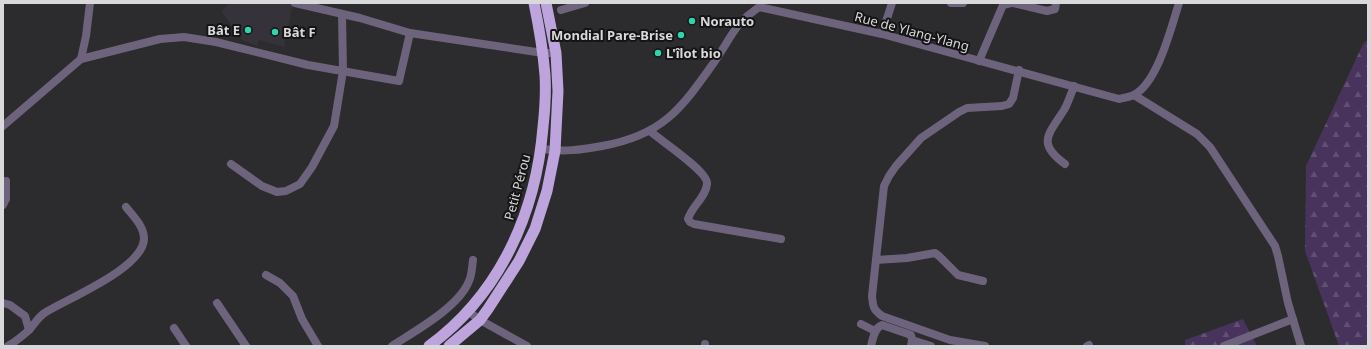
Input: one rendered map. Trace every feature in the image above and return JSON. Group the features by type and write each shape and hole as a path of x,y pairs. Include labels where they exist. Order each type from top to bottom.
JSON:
{"highway":[{"name":"Petit Pérou","path":"429,346 469,312 494,280 517,237 526,214 542,149 545,100 543,53 534,3"},
{"path":"449,346 480,320 492,304 519,261 535,229 547,192 555,151 558,91 556,53 546,3"}],"street":[{"path":"81,59 86,36 90,3"},
{"path":"561,10 585,3"},
{"path":"882,34 892,3"},
{"path":"952,3 963,3"},
{"path":"979,61 1003,5 1012,3 1047,11 1055,9 1056,3"},
{"path":"1179,3 1161,57 1155,70 1149,80 1134,95 1197,134 1210,147 1274,246 1278,256 1293,319 1302,346"},
{"path":"295,4 342,14 410,33 543,53 556,53"},
{"name":"Rue de Ylang-Ylang","path":"542,149 555,151 576,151 619,144 650,131 672,116 689,98 740,23 760,5 882,34 979,61 1019,70 1119,99 1134,95"},
{"path":"230,164 262,186 277,192 286,191 300,184 312,167 334,126 343,71 342,14"},
{"path":"3,126 81,59 132,45 160,39 184,37 216,42 308,65 399,81 410,33"},
{"path":"985,346 950,340 882,316 876,312 873,306 872,296 884,186 896,166 921,138 959,112 967,108 1002,106 1009,104 1019,70"},
{"path":"1065,164 1055,157 1048,147 1047,141 1051,130 1065,108 1074,86"},
{"path":"650,131 694,165 708,180 704,193 690,213 688,219 690,222 694,224 781,239"},
{"path":"3,205 6,200 6,181"},
{"path":"8,346 29,330 44,313 114,274 124,267 140,251 144,239 142,228 126,207"},
{"path":"876,260 907,258 935,253 958,275 983,280"},
{"path":"392,346 435,318 454,303 468,285 473,260"},
{"path":"266,276 280,283 293,296 302,320 318,346"},
{"path":"3,303 10,305 25,316 29,330"},
{"path":"217,303 246,346"},
{"path":"469,312 480,320 527,346"},
{"path":"1224,346 1293,319"},
{"path":"861,324 875,331"},
{"path":"871,346 875,331 882,325 911,335 912,343 931,346"},
{"path":"174,328 186,346"}],"shaded area":[{"path":"230,3 293,3 284,47 259,40 257,46 242,40 221,11"}],"green space":[{"path":"1368,39 1368,346 1339,346 1305,251 1306,166 1363,44"},
{"path":"1243,319 1257,346 1185,346 1185,340"}],"place":[{"name":"Norauto","path":"692,21"},
{"name":"Bât E","path":"248,30"},
{"name":"Bât F","path":"275,32"},
{"name":"Mondial Pare-Brise","path":"681,35"},
{"name":"L'îlot bio","path":"658,53"}]}
